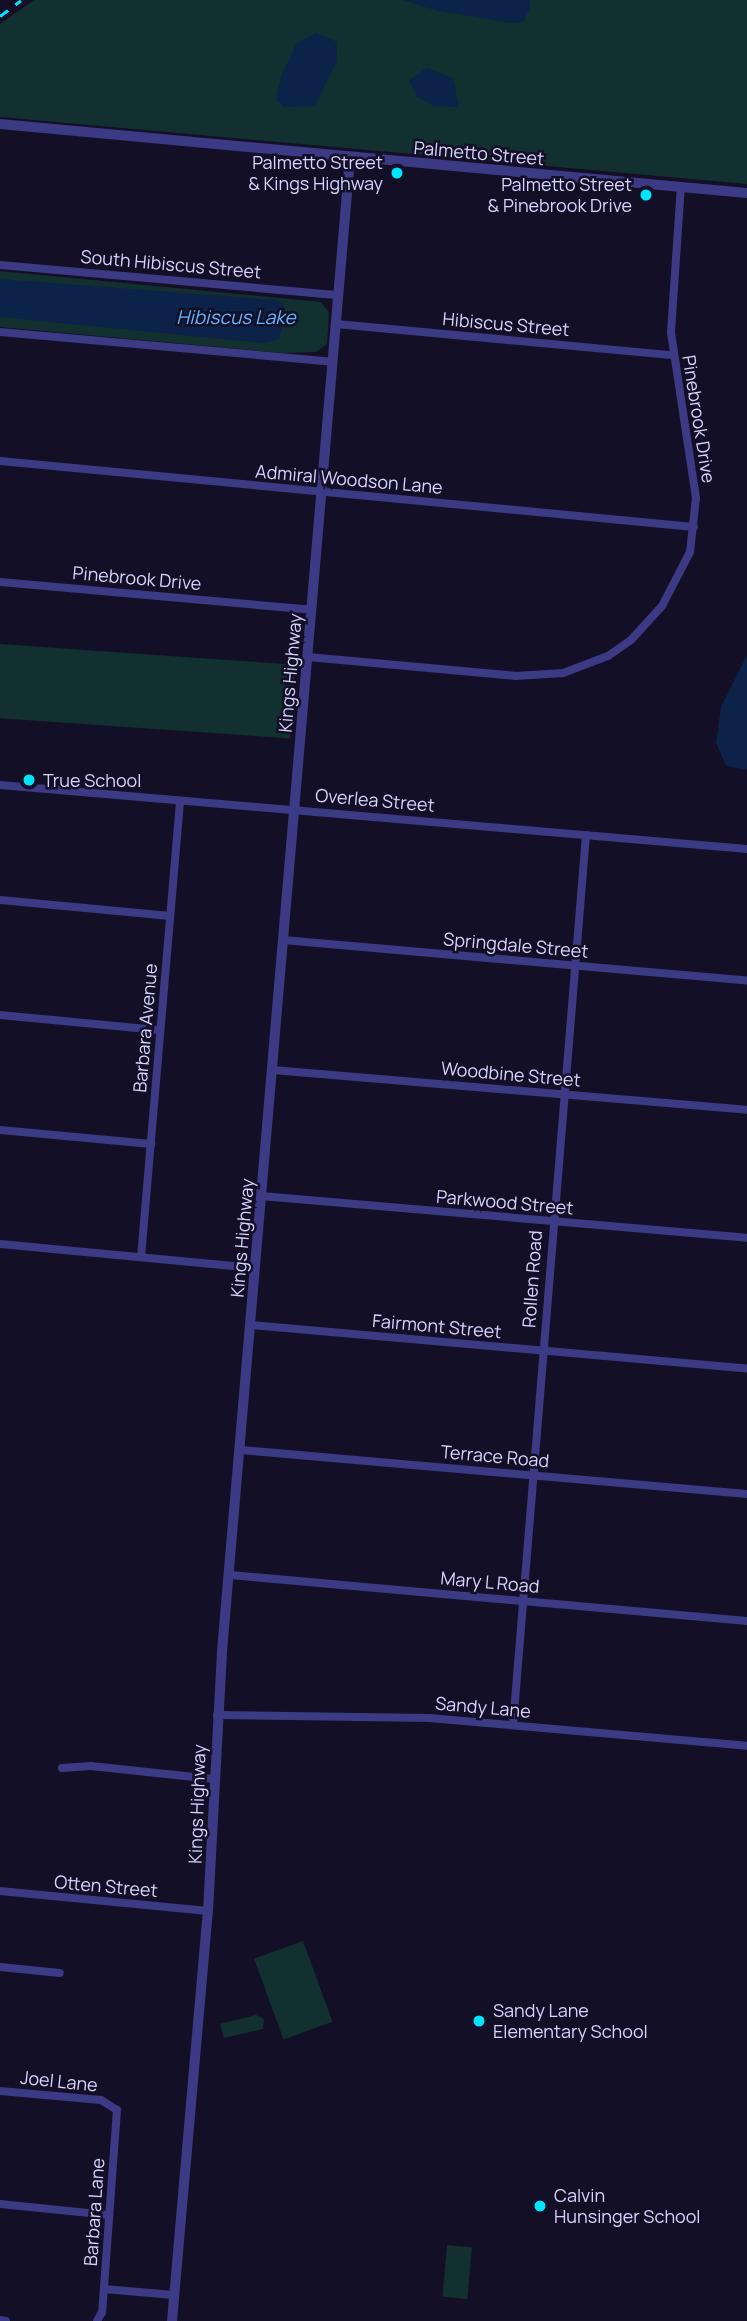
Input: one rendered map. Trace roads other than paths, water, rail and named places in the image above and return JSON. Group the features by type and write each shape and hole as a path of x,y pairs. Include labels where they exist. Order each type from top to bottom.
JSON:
{"street":[{"name":"Palmetto Street","path":"0,124 747,193"},
{"name":"Kings Highway","path":"172,2321 208,1911 216,1715 241,1450 350,158"},
{"name":"Pinebrook Drive","path":"307,657 515,676 563,673 608,656 647,624 678,582 694,527 694,466 672,355 671,302 681,187"},
{"name":"South Hibiscus Street","path":"0,265 339,295"},
{"name":"Hibiscus Street","path":"336,324 672,355"},
{"path":"0,332 333,362"},
{"name":"Admiral Woodson Lane","path":"0,461 694,527"},
{"name":"Pinebrook Drive","path":"0,582 312,610"},
{"name":"Overlea Street","path":"0,785 747,849"},
{"name":"Barbara Avenue","path":"141,1257 180,802"},
{"name":"Rollen Road","path":"513,1725 552,1222 586,835"},
{"path":"0,900 170,916"},
{"name":"Springdale Street","path":"283,940 747,981"},
{"path":"0,1015 160,1030"},
{"name":"Woodbine Street","path":"273,1070 747,1110"},
{"path":"0,1130 151,1144"},
{"name":"Parkwood Street","path":"261,1196 747,1238"},
{"path":"0,1244 255,1268"},
{"name":"Fairmont Street","path":"251,1325 747,1368"},
{"name":"Terrace Road","path":"241,1450 747,1494"},
{"name":"Mary L Road","path":"230,1575 747,1620"},
{"name":"Sandy Lane","path":"216,1715 273,1719 391,1716 747,1746"},
{"path":"62,1768 91,1766 212,1779"},
{"name":"Otten Street","path":"0,1891 208,1911"},
{"path":"0,1968 60,1973"},
{"name":"Joel Lane","path":"0,2091 114,2105"},
{"name":"Barbara Lane","path":"97,2321 104,2289 117,2117 114,2105"},
{"path":"0,2204 109,2216"},
{"path":"104,2289 174,2295"},
{"path":"0,2320 6,2321"}],"water":[{"path":"403,0 530,0 530,8 523,22 510,23 438,11"},
{"path":"316,33 337,42 337,61 315,106 284,107 276,99 281,76 297,43"},
{"path":"427,68 453,78 459,107 434,106 417,97 409,80"},
{"name":"Hibiscus Lake","path":"0,279 277,300 283,305 282,327 279,339 263,343 0,317"},
{"path":"747,655 746,770 726,766 716,743 721,707"}],"railway":[{"path":"0,16 21,0"}],"place":[{"name":"Palmetto Street & Kings Highway","path":"397,173"},
{"name":"Palmetto Street & Pinebrook Drive","path":"646,195"},
{"name":"True School","path":"29,780"},
{"name":"Sandy Lane Elementary School","path":"479,2021"},
{"name":"Calvin Hunsinger School","path":"540,2206"}]}
